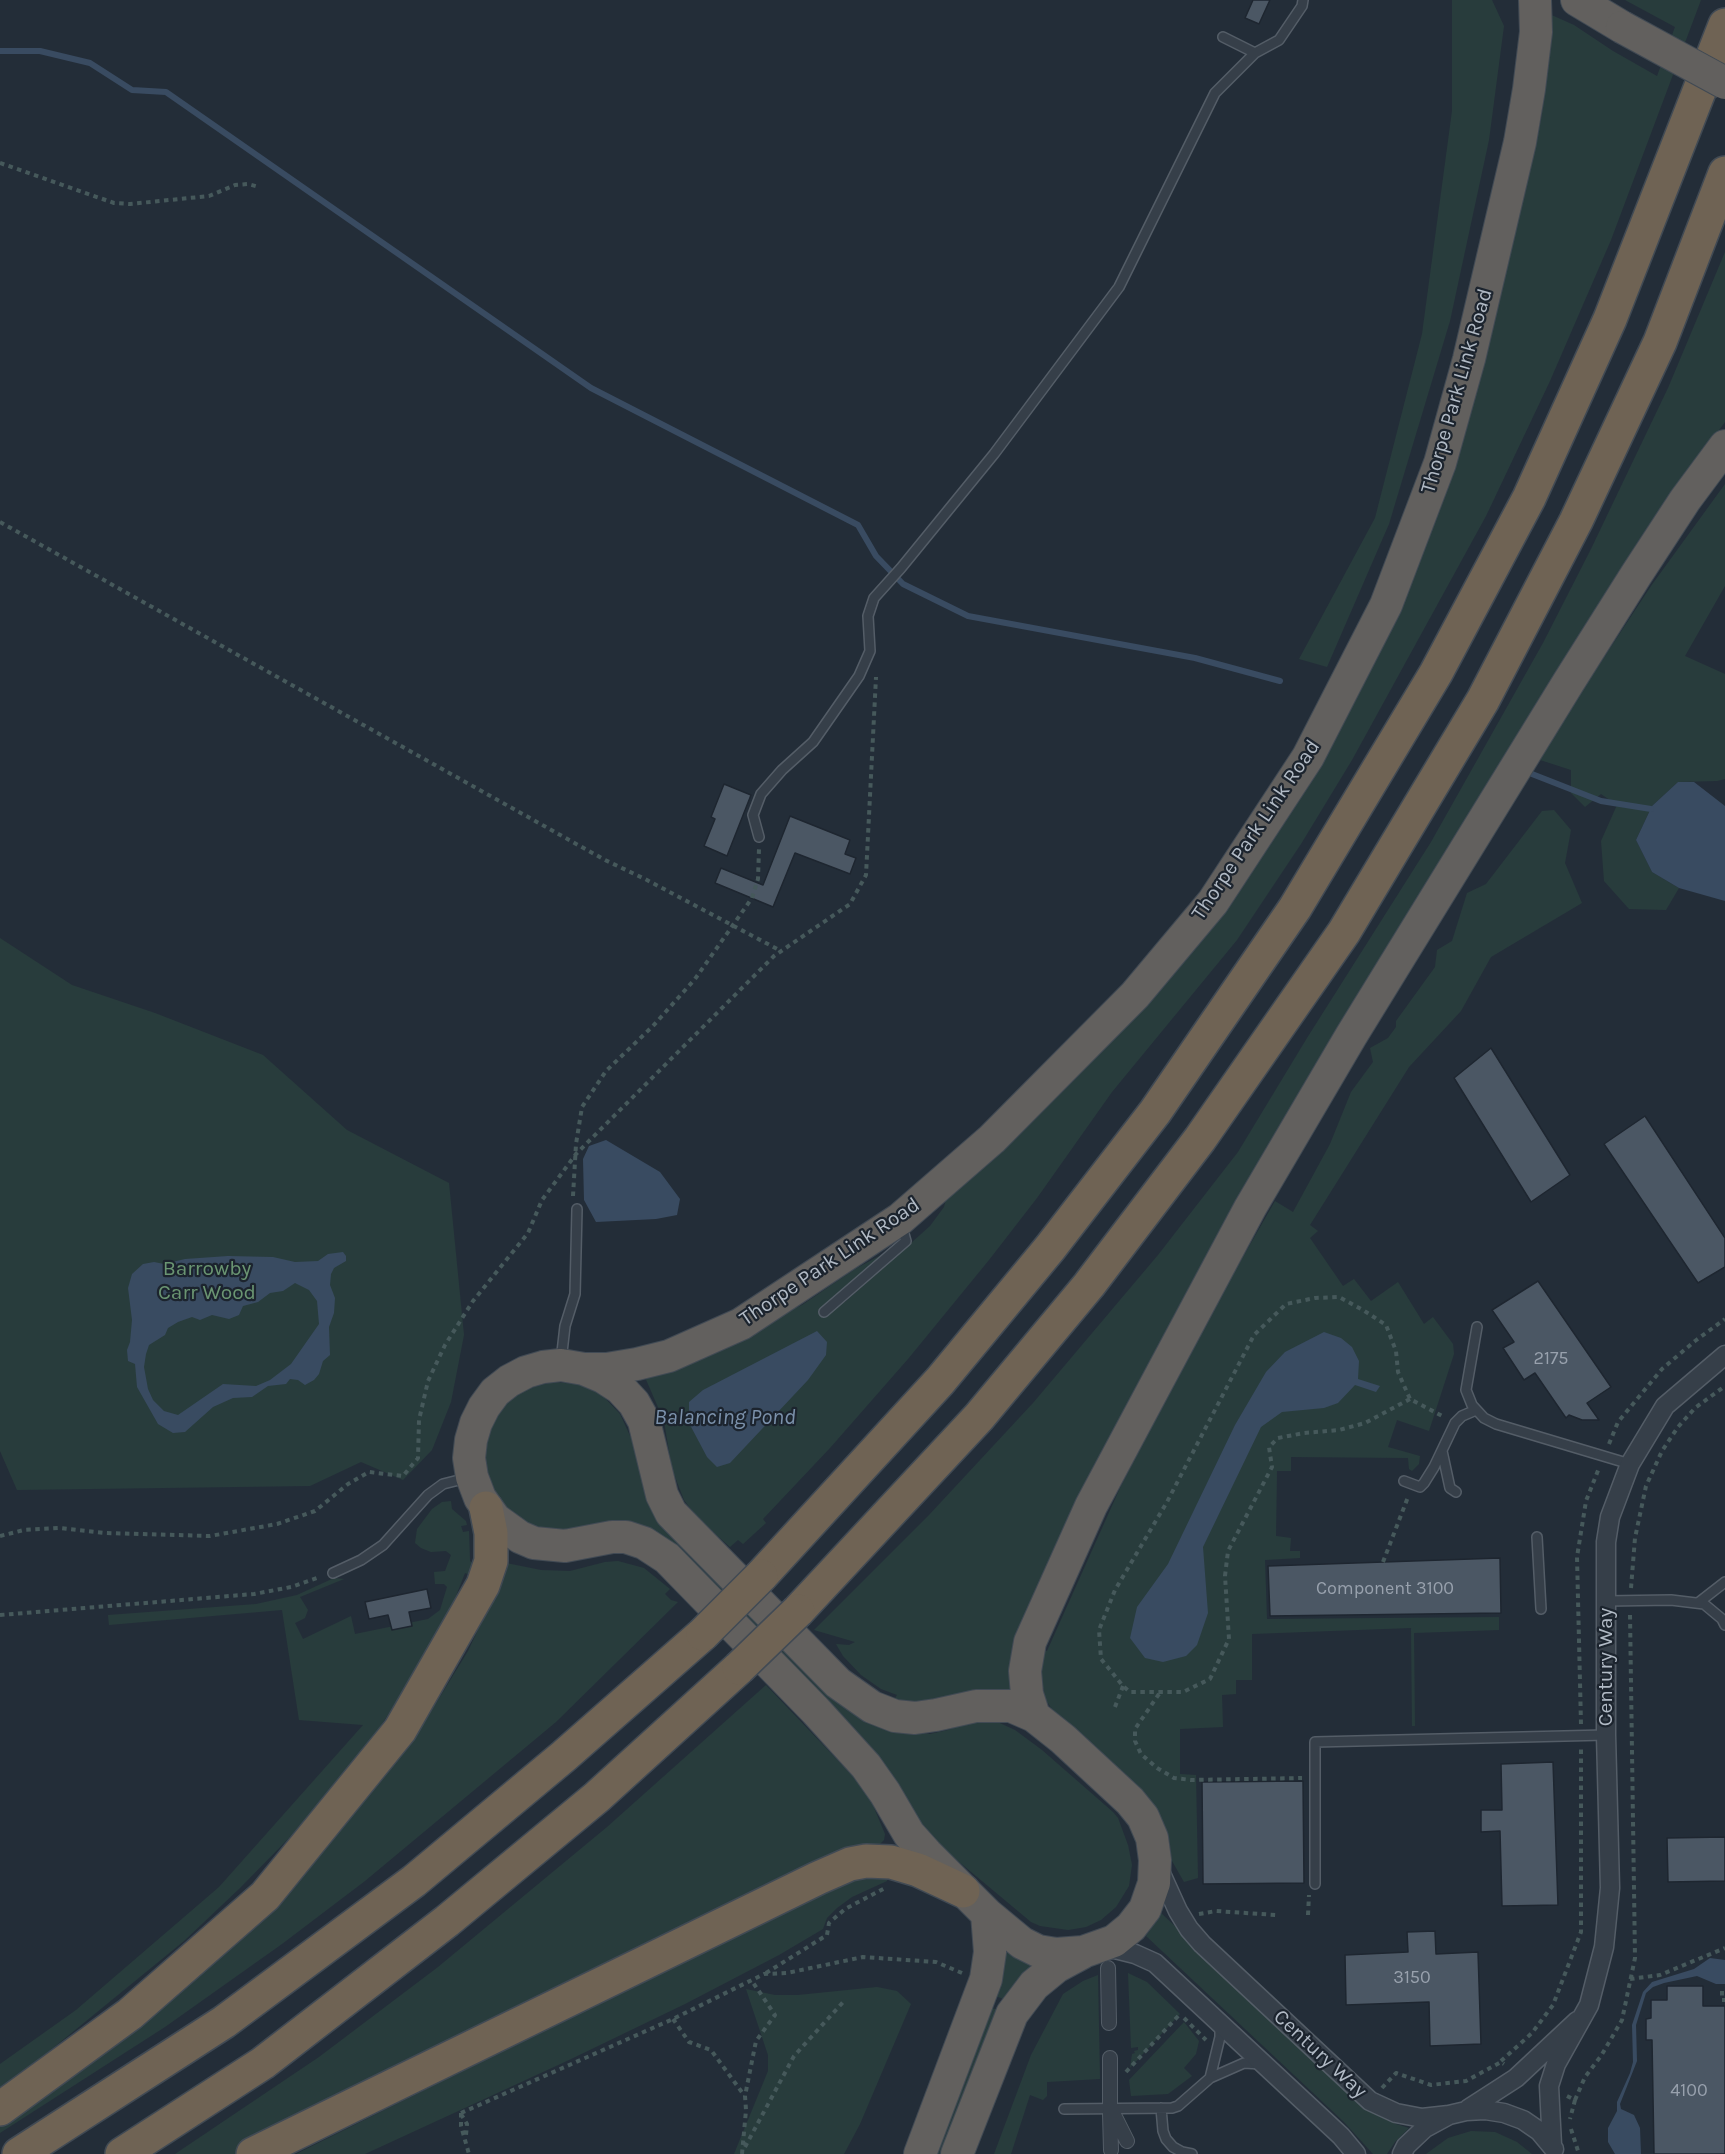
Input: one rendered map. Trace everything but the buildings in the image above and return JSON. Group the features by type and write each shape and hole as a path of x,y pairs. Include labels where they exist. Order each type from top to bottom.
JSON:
{"highway":[{"name":"Thorpe Park Link Road","path":"472,1477 469,1458 473,1431 484,1407 495,1392 510,1381 526,1372 543,1367 607,1369 669,1356 741,1324 900,1219 992,1139 1135,995 1213,902 1308,757 1386,605 1440,463 1472,348 1520,142 1530,89 1536,32 1535,0"},
{"path":"1577,0 1725,84"},
{"path":"19,2154 224,2022 414,1881 564,1756 704,1634 761,1576 940,1381 1050,1248 1155,1112 1295,908 1436,673 1529,498 1610,319 1725,25"},
{"path":"122,2154 263,2063 447,1921 597,1797 798,1611 979,1417 1089,1285 1200,1139 1344,932 1483,700 1576,521 1660,342 1725,172"},
{"path":"1034,1716 1027,1694 1025,1671 1030,1642 1091,1506 1238,1229 1351,1036 1568,683 1685,500 1725,446"},
{"path":"572,1367 611,1382 634,1403 644,1421 662,1495 671,1513 838,1683 872,1707 895,1716 915,1718 976,1706 995,1705 1011,1706 1034,1716 1063,1739 1130,1801 1143,1817 1152,1838 1155,1860 1154,1883 1145,1909 1131,1927 1095,1957 1056,1967 1034,1985 1012,2014 957,2154"},
{"path":"0,2109 130,2014 265,1896 400,1730 483,1585 490,1561 491,1533 486,1508 472,1477"},
{"path":"486,1508 507,1529 534,1542 565,1546 612,1537 626,1537 644,1543 667,1558 792,1686 866,1766 909,1834 987,1914 1022,1943 1038,1951 1095,1957"},
{"path":"253,2154 850,1864 867,1861 891,1862 918,1870 963,1890"},
{"path":"920,2154 986,1978 990,1952 987,1914"}],"street":[{"name":"Century Way","path":"1555,2150 1549,2086 1556,2064 1589,2005 1604,1947 1610,1888 1606,1735 1606,1542 1611,1517 1630,1464 1665,1406 1725,1355"},
{"name":"Century Way","path":"1155,1860 1178,1911 1202,1944 1370,2101 1396,2113 1422,2118 1457,2113 1516,2078 1556,2039 1583,2017"},
{"path":"1109,2023 1095,1957 1115,1949 1135,1954 1155,1963 1341,2136 1356,2154"},
{"path":"1110,2058 1111,2152"},
{"path":"1110,2107 1127,2141"},
{"path":"1402,2154 1406,2146 1425,2128 1457,2113 1485,2110 1514,2117 1539,2131 1555,2150"}],"lane":[{"path":"759,837 753,815 761,794 782,770 813,742 860,676 870,651 868,616 874,598 994,454 1119,287 1215,93 1255,53 1280,40 1302,6 1303,0"},
{"path":"1223,37 1255,53"},
{"path":"572,1367 561,1346 575,1294 577,1209"},
{"path":"824,1312 906,1241 900,1219"},
{"path":"1477,1327 1466,1390 1476,1410 1496,1424 1630,1464"},
{"path":"1408,1483 1420,1487 1424,1483 1455,1423 1462,1416 1476,1410"},
{"path":"1442,1451 1450,1488 1456,1492"},
{"path":"333,1573 361,1560 383,1545 414,1510 442,1484 472,1477"},
{"path":"1537,1537 1541,1609"},
{"path":"1698,1603 1725,1582"},
{"path":"1607,1601 1671,1600 1704,1604 1722,1619 1725,1625"},
{"path":"1315,1884 1315,1742 1606,1735"},
{"path":"1210,2078 1220,2037 1220,2023"},
{"path":"1065,2109 1178,2106 1210,2078 1244,2063 1263,2064"},
{"path":"1161,2108 1166,2139 1173,2147 1192,2154"}],"path":[{"path":"0,163 114,203 130,204 209,196 235,185 248,184 259,187"},
{"path":"0,522 604,860 782,951"},
{"path":"0,1534 59,1528 105,1533 210,1536 277,1524 315,1511 348,1484 369,1472 403,1476 418,1458 418,1420 428,1381 445,1345 473,1301 528,1233 542,1200 576,1154 774,956 850,904 866,875 876,660 870,651"},
{"path":"574,1190 582,1107 606,1071 653,1026 695,979 752,898 758,879 759,837"},
{"path":"1410,1399 1365,1423 1339,1430 1278,1438 1269,1446 1272,1467 1228,1551 1225,1576 1229,1639 1210,1679 1183,1692 1130,1692 1123,1686 1101,1659 1099,1630 1115,1590 1167,1502 1254,1335 1286,1304 1315,1298 1339,1297 1386,1325 1396,1351 1398,1372 1410,1399 1455,1423"},
{"path":"1575,2100 1585,2077 1601,2056 1622,2020 1635,1958 1630,1600 1635,1538 1646,1486 1662,1451 1678,1427 1695,1408 1725,1386"},
{"path":"1383,1562 1408,1483"},
{"path":"0,1615 254,1594 291,1587 333,1573"},
{"path":"1114,1707 1123,1686"},
{"path":"1159,1693 1135,1729 1135,1741 1141,1754 1157,1768 1174,1778 1191,1780 1315,1777"},
{"path":"469,2154 466,2138 467,2124 461,2114 673,2019 764,1974 827,1935 829,1923 845,1909 893,1884 891,1862"},
{"path":"1630,1979 1660,1975 1725,1948"},
{"path":"764,1974 787,1973 863,1957 936,1962 962,1973"},
{"path":"743,2152 745,2096 756,2041 775,2015 752,1981"},
{"path":"1722,1991 1722,2000 1725,2000"},
{"path":"743,2152 794,2056 845,2000"},
{"path":"1110,2082 1126,2073 1180,2014"},
{"path":"673,2019 689,2042 711,2050 745,2096"}],"green space":[{"path":"1452,0 1492,0 1504,26 1489,140 1450,321 1389,524 1327,667 1299,659 1375,518 1422,334 1452,111"},
{"path":"1625,0 1701,0 1611,240 1550,381 1486,516 1352,760 1301,844 1237,940 1112,1092 1037,1198 989,1260 908,1359 830,1448 763,1519 766,1523 743,1544 738,1540 730,1547 699,1520 684,1500 672,1469 664,1421 644,1375 802,1305 855,1269 881,1255 839,1298 845,1302 930,1226 944,1207 947,1195 1035,1115 1349,709 1525,168 1536,144 1542,114 1547,13 1574,25 1657,76 1675,27"},
{"path":"1725,252 1725,422 1642,535 1539,699 1266,1157 1173,1318 1094,1469 1015,1694 916,1706 893,1701 897,1695 881,1689 861,1675 843,1656 836,1644 849,1645 855,1642 814,1630 929,1515 1033,1403 1158,1255 1238,1152 1431,842 1543,643 1668,388"},
{"path":"1725,484 1725,586 1685,656 1725,674 1725,779 1678,782 1652,806 1636,840 1652,872 1679,888 1666,910 1629,909 1604,881 1601,841 1617,805 1601,794 1585,807 1571,793 1571,770 1537,759 1651,586"},
{"path":"1554,810 1571,830 1565,863 1582,903 1491,957 1461,1011 1409,1067 1310,1225 1318,1231 1310,1238 1343,1286 1354,1279 1371,1301 1398,1282 1424,1324 1433,1317 1453,1344 1454,1354 1429,1431 1397,1420 1388,1447 1420,1456 1419,1464 1412,1471 1409,1469 1408,1458 1291,1457 1291,1471 1277,1471 1276,1536 1291,1538 1290,1551 1300,1551 1300,1558 1265,1560 1267,1619 1499,1617 1499,1630 1414,1633 1415,1726 1412,1726 1411,1628 1252,1634 1252,1680 1236,1680 1236,1694 1222,1695 1223,1727 1180,1729 1180,1774 1196,1775 1198,1878 1184,1882 1172,1861 1169,1839 1162,1823 1061,1723 1046,1700 1039,1672 1043,1650 1047,1651 1120,1488 1157,1415 1220,1297 1275,1201 1293,1212 1330,1144 1351,1092 1373,1062 1370,1048 1388,1038 1396,1027 1396,1021 1435,967 1437,950 1452,941 1467,893 1486,884 1542,811"},
{"name":"Barrowby Carr Wood","path":"0,938 72,985 155,1013 263,1055 347,1130 449,1183 464,1335 451,1402 432,1450 403,1480 361,1462 310,1486 17,1490 0,1451"},
{"path":"552,1382 578,1384 602,1395 620,1414 631,1438 642,1474 899,1730 930,1734 948,1730 969,1721 991,1719 1015,1730 1042,1750 1113,1812 1118,1818 1128,1845 1132,1865 1129,1886 1116,1907 1101,1920 1086,1927 1068,1930 1040,1926 1031,1922 940,1846 664,1545 538,1529 515,1518 496,1499 485,1476 483,1450 490,1424 505,1403 527,1389"},
{"path":"451,1501 452,1509 466,1521 467,1525 461,1526 463,1532 469,1531 470,1561 475,1565 473,1576 465,1573 431,1648 382,1724 338,1782 289,1838 184,1941 47,2053 0,2088 0,2064 76,2010 219,1887 363,1725 299,1720 282,1610 109,1625 108,1615 256,1604 297,1595 334,1578 344,1579 300,1597 308,1610 305,1618 295,1623 303,1639 351,1616 355,1634 428,1619 440,1610 447,1587 444,1584 435,1584 434,1572 445,1571 451,1555 446,1551 431,1552 421,1548 415,1543 417,1529 432,1509 442,1502"},
{"path":"618,1561 644,1568 670,1589 665,1594 671,1600 678,1602 556,1722 365,1881 282,1944 165,2027 0,2133 0,2121 320,1850 366,1798 430,1713 468,1651 493,1598 501,1562 541,1570 570,1571"},
{"path":"766,1685 867,1791 885,1834 880,1844 811,1866 235,2154 175,2154 319,2057 438,1967 607,1827"},
{"path":"887,1873 887,1881 852,1897 827,1918 823,1929 779,1955 569,2060 365,2154 296,2154 790,1908 867,1874"},
{"path":"1161,1913 1370,2109 1396,2124 1409,2128 1387,2154 1373,2154 1344,2122 1146,1936"},
{"path":"1006,1949 1034,1964 1023,1975 1006,2000 993,1995"},
{"path":"1128,1973 1147,1982 1180,2014 1130,2068 1132,2054 1138,2050 1138,2047 1131,2048"},
{"path":"1098,1975 1100,2079 1047,2082 1047,2096 1043,2100 1030,2095 1011,2154 994,2154 1031,2055 1063,1994 1083,1981"},
{"path":"877,1987 897,1991 911,2004 860,2124 844,2154 734,2154 768,2071 768,2055 746,1989 775,1995 798,1995"},
{"path":"989,2007 1001,2011 949,2154 935,2154"},
{"path":"1184,2022 1199,2041 1196,2054 1184,2068 1192,2076 1168,2094 1131,2096 1129,2080"},
{"path":"1471,2131 1495,2132 1517,2142 1532,2154 1426,2154 1448,2138"}],"water":[{"path":"1678,782 1694,782 1725,806 1725,901 1679,888 1652,872 1636,840 1652,806"},
{"path":"606,1140 660,1172 680,1199 677,1215 656,1219 596,1222 584,1200 583,1159 589,1146"},
{"path":"343,1252 346,1261 334,1268 331,1274 330,1285 335,1298 334,1313 329,1327 330,1355 323,1361 319,1374 314,1380 305,1385 298,1380 290,1379 286,1384 268,1386 252,1397 233,1398 213,1407 185,1432 173,1433 158,1424 137,1387 135,1364 128,1361 127,1350 132,1320 128,1288 132,1274 143,1264 154,1262 164,1264 185,1259 228,1256 273,1257 295,1262 318,1261 328,1254","holes":["295,1283 309,1290 317,1301 319,1324 291,1364 270,1380 256,1386 223,1384 178,1415 164,1411 153,1400 148,1389 144,1367 146,1354 149,1345 165,1335 168,1328 192,1317 200,1320 212,1315 229,1319 239,1315 243,1306 258,1302 270,1293 283,1291"]},
{"name":"Balancing Pond","path":"817,1331 827,1342 826,1355 808,1380 730,1463 717,1467 707,1457 689,1423 689,1402 703,1390"},
{"path":"1324,1332 1341,1338 1352,1347 1359,1361 1358,1379 1380,1386 1376,1392 1355,1385 1338,1403 1324,1408 1282,1412 1261,1427 1203,1547 1208,1613 1197,1645 1186,1656 1163,1662 1145,1658 1130,1638 1137,1607 1168,1564 1235,1425 1266,1372 1285,1352"},
{"path":"1710,1958 1725,1960 1725,1984 1716,1984 1697,1976 1664,1983 1653,1987 1646,1993 1636,2025 1637,2061 1620,2104 1621,2109 1634,2115 1640,2128 1641,2154 1615,2154 1608,2142 1608,2128 1617,2111 1617,2102 1633,2062 1632,2025 1643,1992 1652,1982 1694,1969"}],"waterway":[{"path":"0,51 40,51 90,63 132,90 166,92 591,388 858,525 876,556 903,584 968,616 1195,658 1280,681"},
{"path":"1532,774 1601,801 1651,809"}]}
